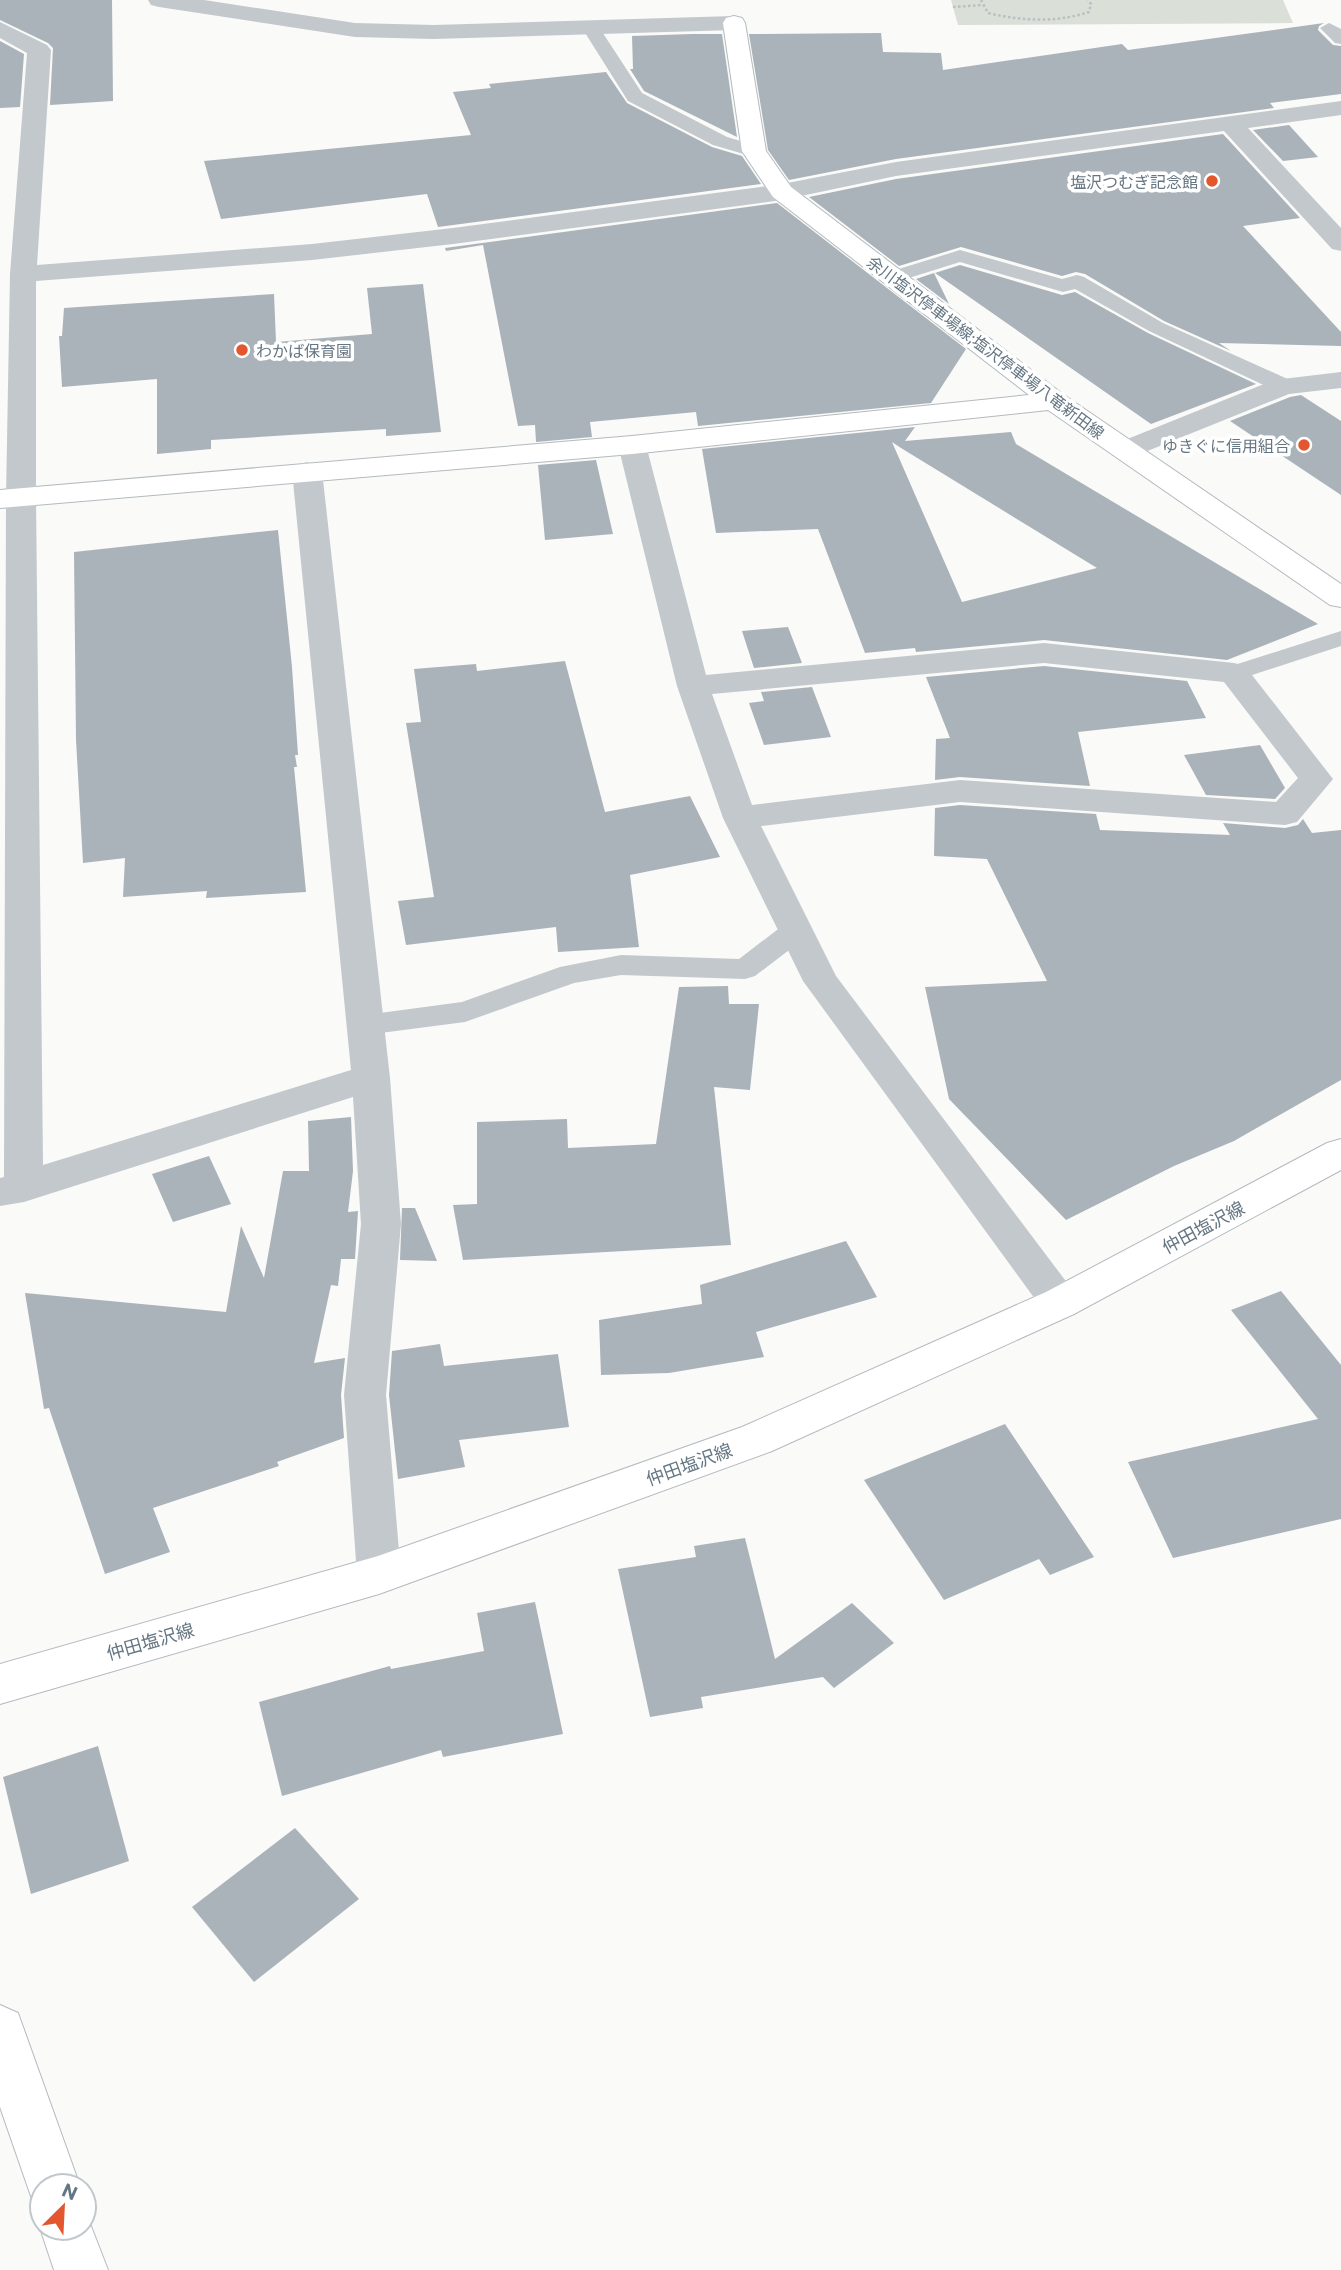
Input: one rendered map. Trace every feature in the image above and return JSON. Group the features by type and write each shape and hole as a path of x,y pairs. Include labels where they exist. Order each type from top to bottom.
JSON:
{"main road":[{"name":"余川塩沢停車場線;塩沢停車場八竜新田線","path":"734,23 754,151 782,192 1054,401 1341,598"},
{"path":"11,498 632,445 1054,401"},
{"name":"仲田塩沢線","path":"0,1684 379,1576 757,1439 1060,1303 1341,1153"},
{"path":"0,2030 48,2172"},
{"path":"72,2242 81,2270"}],"street":[{"path":"159,0 355,30 434,32 734,23"},
{"path":"0,29 39,50 11,498 12,1189 371,1078"},
{"path":"23,274 312,252 782,192 896,169 1341,108"},
{"path":"1229,122 1341,243"},
{"path":"1125,450 1284,386 1341,380"},
{"path":"632,445 692,686 740,818 821,981 1060,1303"},
{"path":"307,471 371,1078 381,1224 365,1395 379,1576"},
{"path":"692,686 1044,653 1234,673 1316,779 1285,814 960,791 740,818"}],"lane":[{"path":"591,28 635,97 719,141 754,151"},
{"path":"893,277 960,256 1063,286 1077,281 1156,327 1284,386"},
{"path":"1234,673 1341,638"},
{"path":"365,1025 465,1012 570,974 621,965 745,969 796,930"}],"path":[{"path":"981,0 988,13 1007,18 1053,21 1089,12 1091,4 1088,0"},
{"path":"953,6 982,5"}],"shaded area":[{"path":"951,0 1283,0 1293,23 958,25"}],"building":[{"path":"0,0 112,0 113,101 50,105 53,48 0,20"},
{"path":"1324,23 1318,30 1333,45 1341,46 1341,94 1270,103 1274,108 896,159 789,180 768,150 749,34 881,33 883,52 941,53 943,70 1122,44 1128,50"},
{"path":"722,34 737,137 644,91 630,69 633,69 632,36"},
{"path":"0,41 24,54 20,107 0,108"},
{"path":"606,72 627,103 712,147 742,156 761,184 438,227 427,194 221,219 204,161 471,135 453,92 491,88 489,84"},
{"path":"1289,125 1318,157 1283,161 1253,130"},
{"path":"1223,134 1300,218 1243,226 1341,332 1341,346 1219,343 1231,351 1164,321 1085,274 1076,272 1062,276 961,247 899,266 809,197 896,179"},
{"path":"777,203 966,349 931,403 698,426 696,412 590,422 592,437 536,442 535,425 518,426 483,245 446,251 445,248"},
{"path":"960,265 1062,295 1075,292 1148,333 1256,384 1151,424 935,273"},
{"path":"934,273 949,304 916,279"},
{"path":"423,284 441,432 386,436 386,429 211,440 211,449 157,454 157,379 62,387 59,336 62,336 64,308 274,294 276,342 372,334 367,288"},
{"name":"ゆきぐに信用組合","path":"1301,395 1341,421 1341,495 1230,421"},
{"path":"915,427 905,441 1011,432 1016,444 1318,624 1227,660 1044,640 916,652 915,648 865,653 818,529 716,533 702,449","holes":["892,442 1097,568 962,602"]},
{"path":"596,460 613,534 545,540 538,465"},
{"path":"278,530 292,667 298,755 295,755 297,767 294,767 306,892 206,898 207,891 123,897 125,858 83,863 76,740 74,552"},
{"path":"788,627 802,663 754,668 742,631"},
{"path":"565,661 605,812 690,796 720,857 630,875 639,947 558,952 556,927 406,945 398,901 434,897 406,723 421,722 414,669 476,664 477,671"},
{"path":"1044,666 1187,681 1206,718 1078,732 1090,786 960,777 935,780 936,739 950,738 926,677"},
{"path":"812,687 831,737 764,745 749,703 764,701 761,692"},
{"path":"1260,745 1285,788 1275,799 1206,795 1184,755"},
{"path":"960,805 1096,814 1100,830 1230,835 1223,823 1285,828 1298,825 1303,819 1312,833 1341,830 1341,1080 1234,1141 1174,1166 1066,1220 949,1099 925,987 1047,981 987,859 934,856 935,808"},
{"path":"728,986 729,1004 759,1004 750,1090 714,1087 731,1245 463,1260 453,1205 477,1204 477,1122 567,1119 568,1148 656,1144 679,987"},
{"path":"351,1117 353,1171 348,1212 358,1211 355,1259 341,1259 338,1286 331,1285 314,1363 345,1358 341,1395 344,1438 277,1462 279,1466 153,1508 170,1552 105,1574 49,1408 44,1409 25,1293 226,1312 241,1226 264,1278 283,1171 309,1171 308,1121"},
{"path":"209,1156 231,1204 173,1222 152,1174"},
{"path":"402,1208 415,1208 437,1261 400,1260"},
{"path":"846,1241 877,1297 756,1332 764,1357 669,1373 601,1375 599,1320 702,1304 700,1285"},
{"path":"1281,1291 1341,1365 1341,1519 1173,1558 1128,1462 1318,1419 1231,1310"},
{"path":"440,1344 444,1366 558,1354 569,1427 459,1440 465,1467 398,1479 389,1395 392,1351"},
{"path":"1005,1424 1094,1557 1050,1575 1039,1559 944,1600 864,1480"},
{"path":"745,1538 775,1659 852,1603 894,1643 834,1688 823,1677 701,1697 703,1708 650,1717 618,1569 696,1557 694,1546"},
{"path":"535,1602 563,1734 443,1757 441,1750 282,1796 259,1702 390,1666 391,1669 484,1651 477,1613"},
{"path":"98,1746 129,1861 31,1894 3,1777"},
{"path":"295,1828 359,1899 254,1982 192,1907"}],"place":[{"name":"塩沢つむぎ記念館","path":"1212,181"},
{"name":"わかば保育園","path":"242,350"},
{"name":"ゆきぐに信用組合","path":"1304,445"}]}
